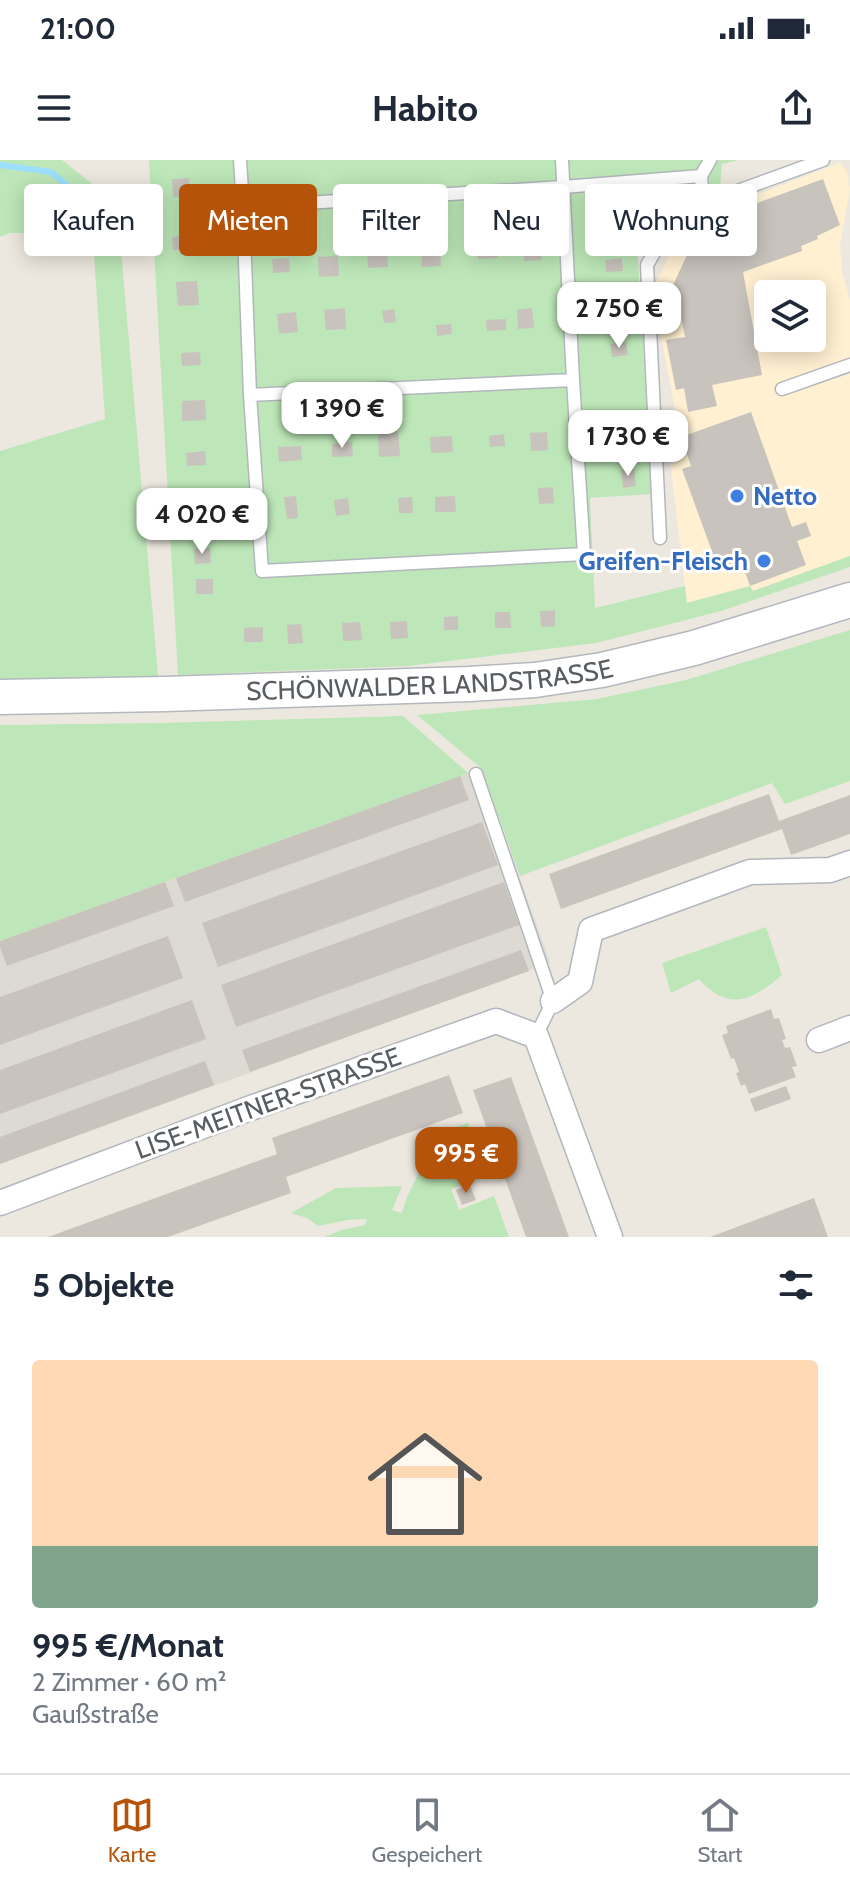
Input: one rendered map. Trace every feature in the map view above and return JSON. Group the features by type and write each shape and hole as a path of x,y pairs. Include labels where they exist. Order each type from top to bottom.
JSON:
{"main road":[{"name":"SCHÖNWALDER LANDSTRASSE","path":"0,697 535,680 602,670 694,648 850,600"}],"street":[{"path":"553,1001 580,982 591,930 750,872 830,870 850,863"},
{"name":"LISE-MEITNER-STRASSE","path":"0,1203 248,1109 496,1021 536,1036"},
{"path":"819,1040 850,1028"},
{"path":"536,1036 610,1237"}],"lane":[{"path":"240,160 242,184"},
{"path":"562,160 563,184"},
{"path":"702,184 701,176 710,160"},
{"path":"754,184 823,160"},
{"path":"569,187 701,176"},
{"path":"317,202 464,193"},
{"path":"245,256 262,571 584,554 567,256"},
{"path":"652,256 647,265 660,538"},
{"path":"782,389 850,365"},
{"path":"250,395 573,380"},
{"path":"476,774 553,1001 536,1036"}],"shaded area":[{"path":"840,163 847,171 850,189 840,245 842,272 850,300 850,556 752,591 750,586 687,603 665,416 676,414 660,331 655,285 669,256 757,256 757,195"},
{"path":"481,768 550,963 0,1164 0,941"}],"green space":[{"path":"0,160 62,160 92,184 24,184 24,233 0,237"},
{"path":"149,160 739,160 722,164 720,184 585,184 585,256 638,256 652,494 590,498 595,608 685,586 687,603 750,586 753,591 850,556 850,567 721,611 596,643 408,666 178,675 154,256 163,256 163,184 150,184"},
{"path":"94,256 122,256 159,686 0,688 0,451 105,419"},
{"path":"850,630 850,781 785,804 772,783 520,876 481,768 417,715 597,699 686,680"},
{"path":"403,716 468,773 0,941 0,725"},
{"path":"766,927 782,975 771,984 740,999 720,996 699,979 671,993 662,963"},
{"path":"468,1123 487,1175 451,1189 459,1210 494,1196 509,1237 324,1237 365,1225 367,1219 318,1226 307,1218 291,1213 336,1188 402,1186 392,1210 402,1213 426,1158 420,1139"}],"building":[{"path":"189,178 190,184 179,184 179,197 173,197 172,179"},
{"path":"823,179 840,225 801,246 802,251 743,272 754,332 754,352 758,352 762,375 712,385 717,406 688,412 684,388 676,390 666,340 685,337 674,283 687,256 757,256 757,203"},
{"path":"179,236 179,250 173,250 172,237"},
{"path":"338,256 339,276 319,277 318,257"},
{"path":"367,256 387,256 388,267 368,268"},
{"path":"421,256 440,256 441,266 422,267"},
{"path":"478,256 498,256 498,258 478,259"},
{"path":"524,256 542,256 542,260 524,261"},
{"path":"289,258 290,272 273,273 272,259"},
{"path":"622,258 623,271 606,272 605,260"},
{"path":"197,281 199,305 178,306 176,282"},
{"path":"345,308 346,329 326,330 324,310"},
{"path":"532,308 534,328 518,329 517,310"},
{"path":"394,309 396,322 384,323 382,311"},
{"path":"296,312 298,332 279,334 277,314"},
{"path":"506,319 506,330 487,331 486,320"},
{"path":"451,324 452,334 437,336 436,325"},
{"path":"626,342 628,355 612,357 610,344"},
{"path":"200,352 201,365 182,366 181,353"},
{"path":"205,400 206,420 182,421 182,401"},
{"name":"Netto","path":"751,412 792,527 806,522 811,536 797,541 806,565 750,586 741,560 718,568 682,469 691,466 681,437"},
{"path":"398,431 400,456 379,457 378,432"},
{"path":"547,432 548,450 531,451 530,433"},
{"path":"504,434 505,446 490,447 489,436"},
{"path":"452,436 453,452 431,453 430,437"},
{"path":"352,442 353,456 332,457 332,444"},
{"path":"301,446 302,460 279,462 278,447"},
{"path":"205,451 206,465 187,466 186,453"},
{"path":"634,469 636,486 623,488 621,470"},
{"path":"553,487 554,503 539,504 538,488"},
{"path":"296,496 298,518 287,519 284,497"},
{"path":"455,496 456,512 435,512 435,497"},
{"path":"412,497 413,513 399,513 398,498"},
{"path":"348,498 350,514 336,516 334,500"},
{"path":"210,512 210,523 185,523 185,513"},
{"path":"210,548 211,563 195,564 194,549"},
{"path":"196,579 213,579 213,594 196,594"},
{"path":"555,610 555,626 541,627 540,611"},
{"path":"495,612 510,612 511,628 495,628"},
{"path":"458,616 458,630 444,630 444,617"},
{"path":"407,621 408,638 391,639 390,622"},
{"path":"360,622 362,640 343,641 342,623"},
{"path":"301,624 303,643 288,644 287,625"},
{"path":"263,627 263,642 244,642 244,628"},
{"path":"460,776 469,800 185,902 176,878"},
{"path":"769,794 779,821 850,795 850,834 791,855 782,829 561,909 549,874"},
{"path":"482,822 498,865 218,967 202,923"},
{"path":"165,882 174,906 7,966 0,941"},
{"path":"504,882 519,925 236,1027 221,985"},
{"path":"168,936 183,978 0,1045 0,997"},
{"path":"521,950 529,971 250,1072 242,1050"},
{"path":"192,1000 206,1039 0,1114 0,1070"},
{"path":"771,1009 774,1019 779,1018 786,1039 782,1040 785,1048 790,1047 797,1066 792,1067 796,1077 749,1094 745,1084 741,1086 734,1058 731,1059 722,1035 728,1033 726,1026"},
{"path":"205,1061 214,1085 0,1164 0,1137"},
{"path":"449,1075 463,1113 286,1177 291,1193 168,1237 48,1237 277,1154 272,1138"},
{"path":"511,1077 569,1237 526,1237 473,1090"},
{"path":"786,1086 791,1099 755,1112 750,1099"},
{"path":"470,1185 476,1200 462,1205 456,1190"},
{"path":"814,1198 828,1237 710,1237"}],"waterway":[{"path":"0,165 51,172 65,184"}],"place":[{"name":"Netto","path":"737,496"},
{"name":"Greifen-Fleisch","path":"764,561"}]}
